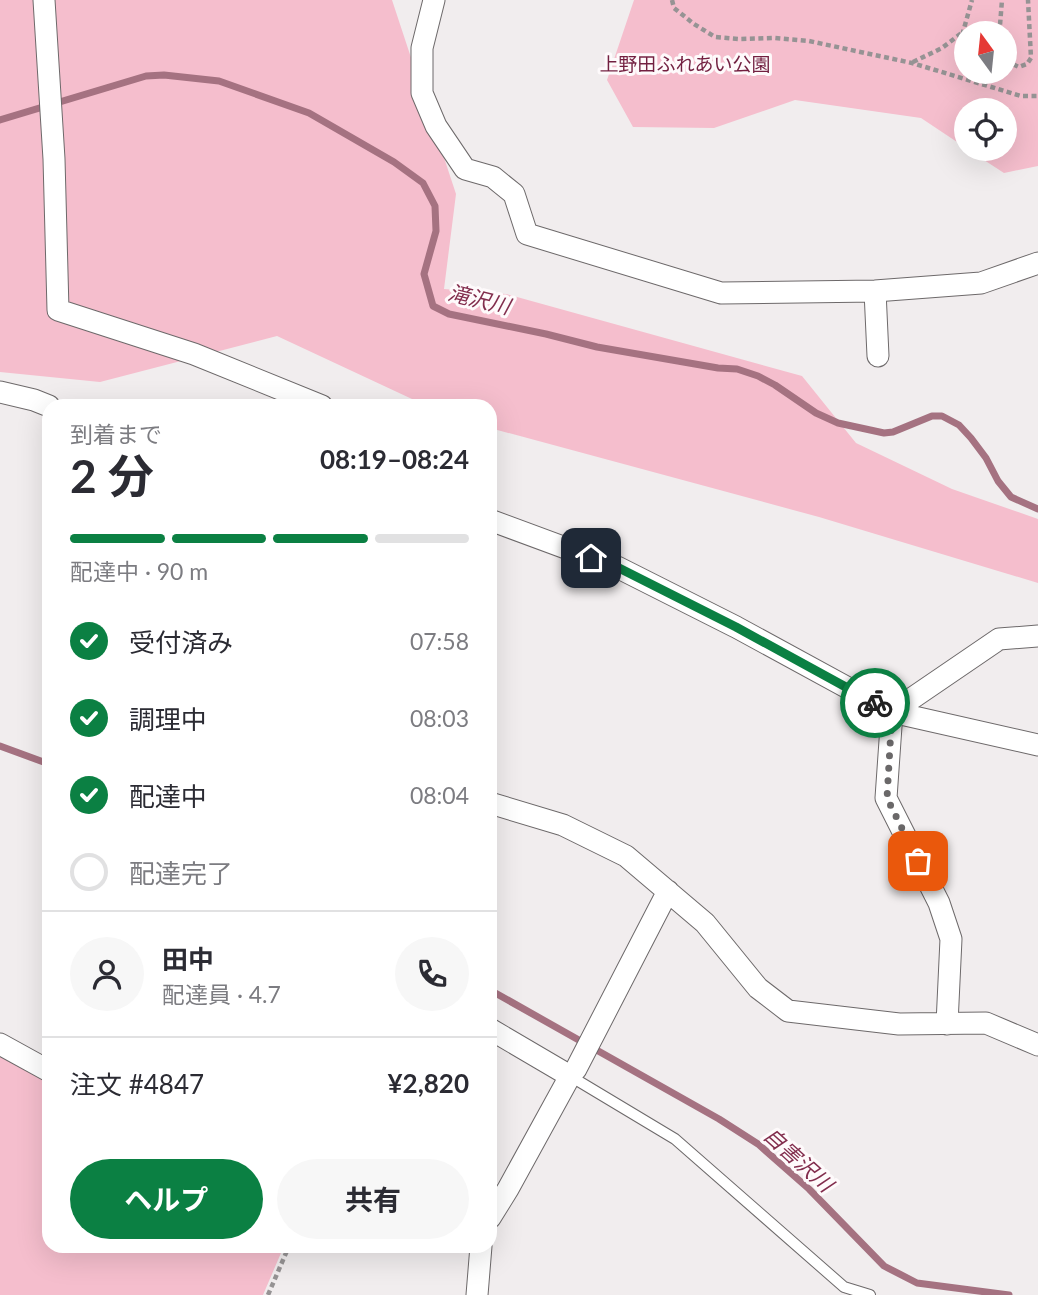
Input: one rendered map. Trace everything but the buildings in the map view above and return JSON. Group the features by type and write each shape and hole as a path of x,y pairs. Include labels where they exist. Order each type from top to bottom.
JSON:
{"street":[{"path":"44,0 58,310 194,354 305,399"},
{"path":"434,0 422,48 422,93 436,126 465,169 493,177 514,194 527,234 721,293 875,291 981,283 1038,263"},
{"path":"875,291 878,356"},
{"path":"0,393 42,403"},
{"path":"497,523 617,567 736,627 892,712 1038,745"},
{"path":"892,712 999,639 1038,636"},
{"path":"892,712 887,798 939,903 951,939 947,1024"},
{"path":"497,805 563,825 626,856 705,923 758,988 788,1011 899,1024 986,1023 1038,1045"},
{"path":"497,1207 608,1009 668,891"},
{"path":"497,1033 573,1072"},
{"path":"0,1044 42,1067"},
{"path":"477,1295 480,1253"}],"lane":[{"path":"573,1072 675,1139 844,1287 870,1295"}],"path":[{"path":"672,0 674,8 715,37 809,41 912,63 954,76"},
{"path":"966,21 972,0"},
{"path":"1000,21 1002,0"},
{"path":"1017,66 1027,64 1031,58 1028,0"},
{"path":"912,63 954,39"},
{"path":"984,84 1021,96 1038,96"},
{"path":"268,1295 286,1253"}],"green space":[{"path":"0,0 392,0 456,194 444,289 506,294 802,376 856,443 952,489 1038,519 1038,583 819,517 497,430 497,399 412,399 277,336 100,382 0,372"},
{"name":"上野田ふれあい公園","path":"634,0 1038,0 1038,166 1004,173 986,161 1017,161 1017,98 954,98 954,140 921,118 795,100 714,128 633,127 607,80"},
{"path":"0,1053 42,1077 42,1253 281,1253 263,1295 0,1295"}],"waterway":[{"name":"滝沢川","path":"0,120 146,76 164,75 219,81 309,113 394,162 423,183 435,206 436,231 424,274 433,306 449,314 597,347 737,369 775,385 816,413 838,423 884,433 932,416 942,416 959,425 971,438 1011,497 1038,509"},
{"name":"自害沢川","path":"0,746 42,761"},
{"name":"自害沢川","path":"497,994 719,1119 758,1144 809,1189 884,1266 917,1283 1009,1295"}],"way so far":[{"path":"875,703 892,712 887,798 918,861"}],"route":[{"path":"591,558 617,567 736,627 875,703"}]}
